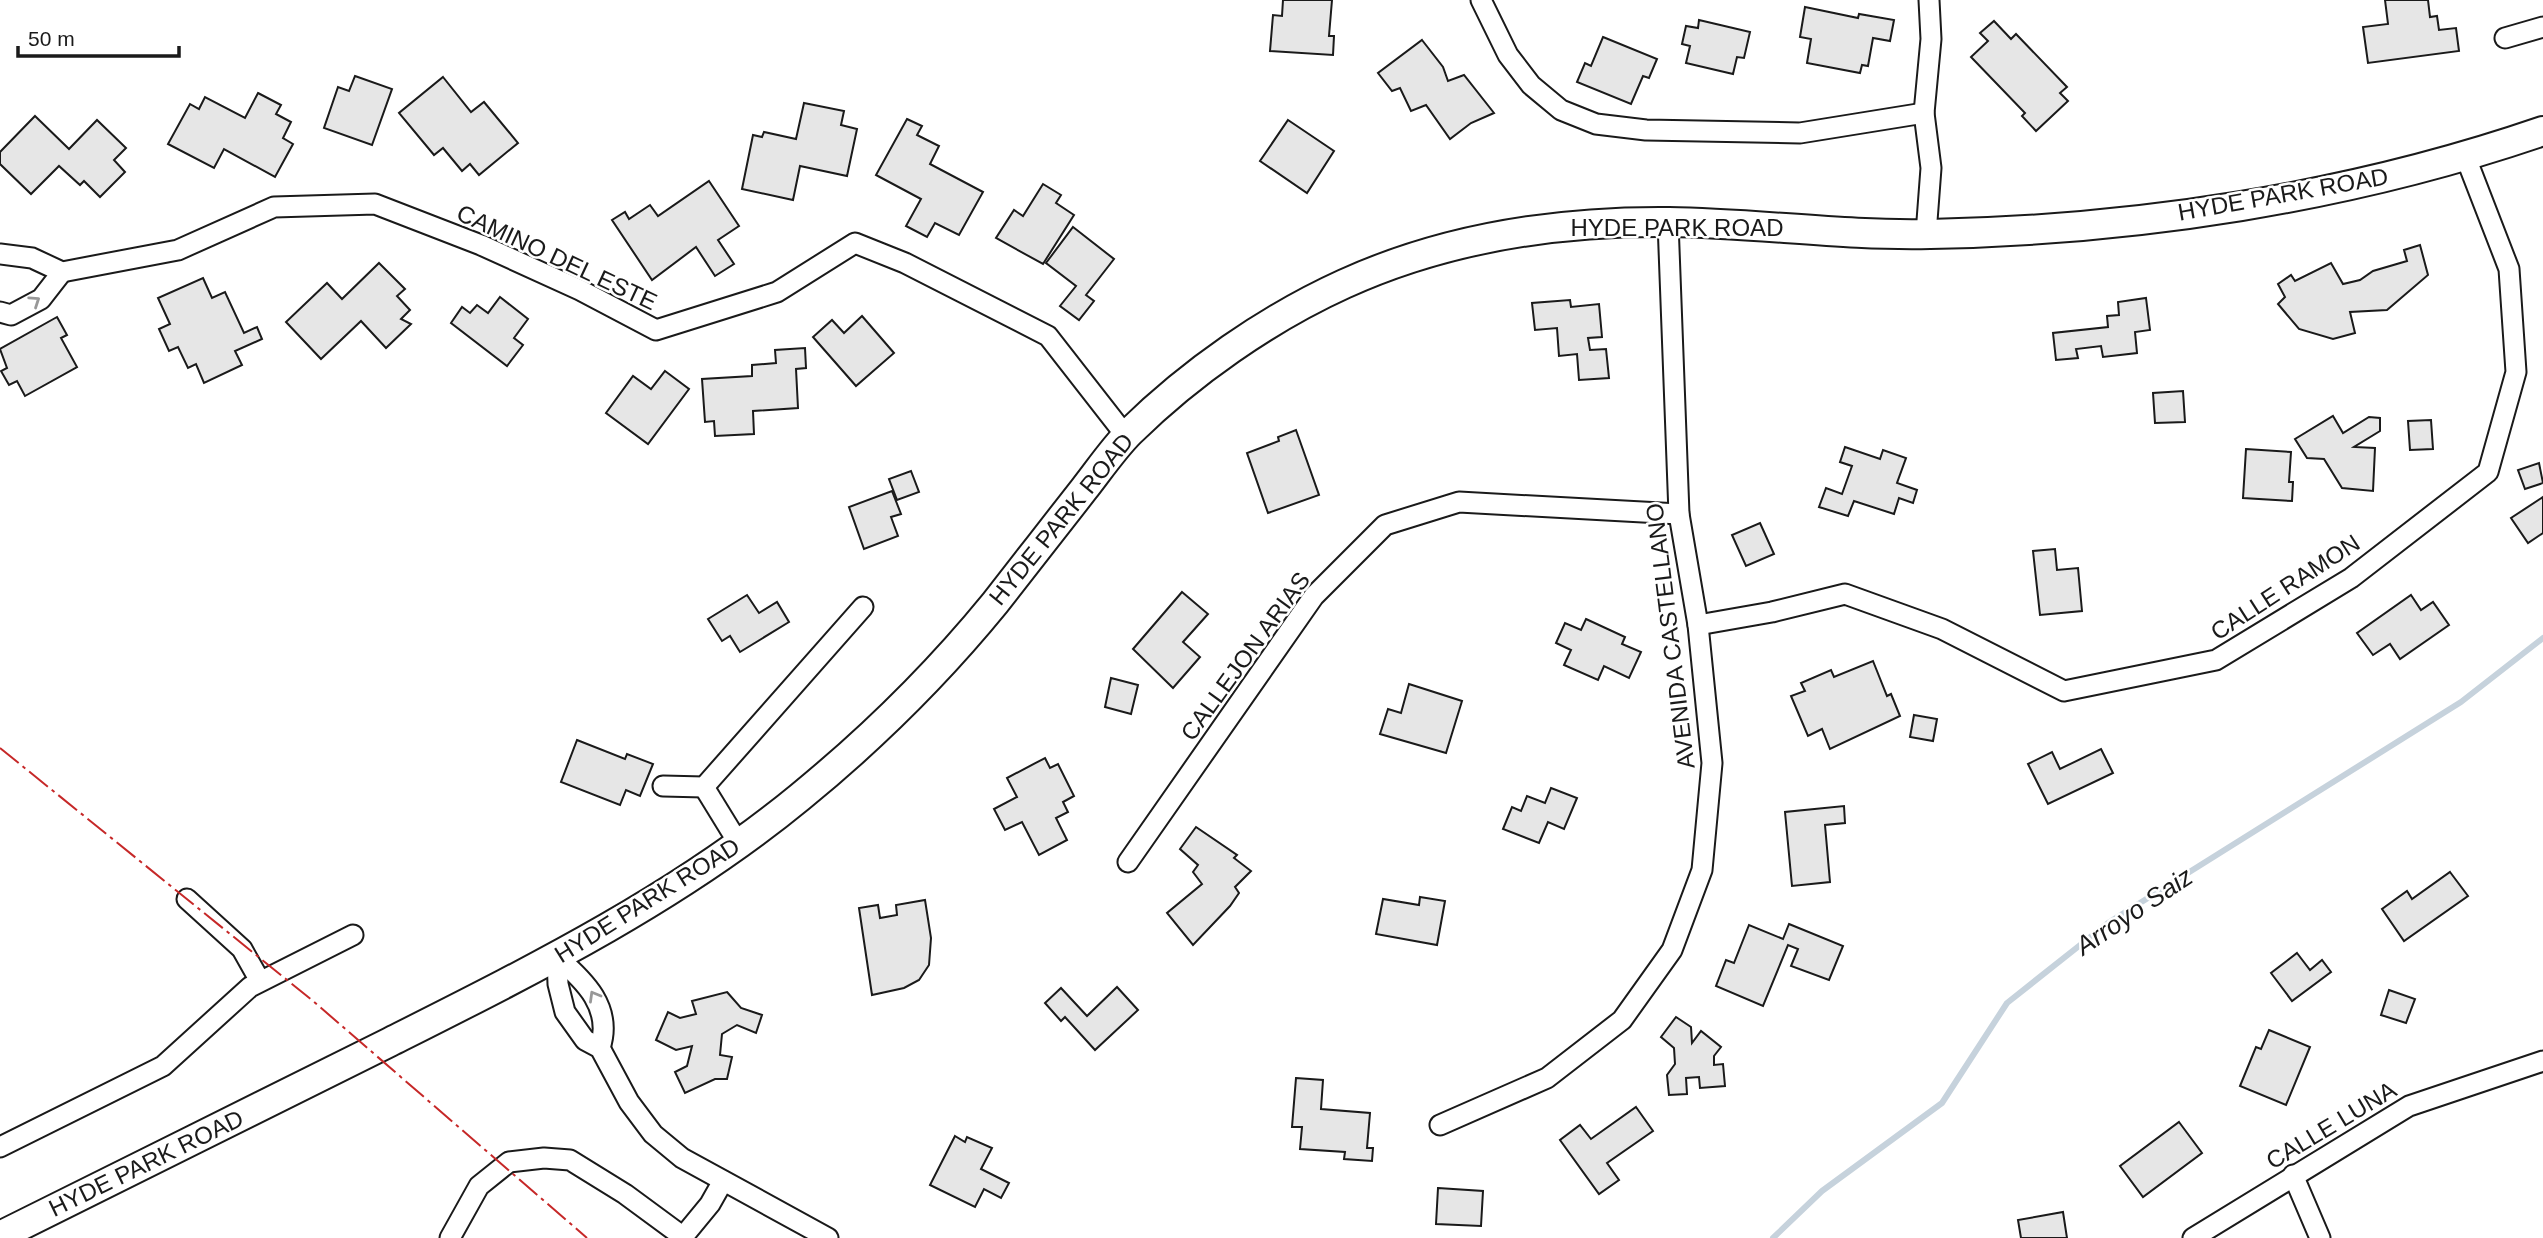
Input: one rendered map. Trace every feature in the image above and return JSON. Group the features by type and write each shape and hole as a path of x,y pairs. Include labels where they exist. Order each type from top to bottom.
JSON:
{"main road":[{"name":"HYDE PARK ROAD","path":"0,1236 557,957 650,904 739,844 848,757 936,670 995,602 1126,436 1194,377 1247,340 1344,284 1431,252 1547,227 1668,222 1926,234 2084,225 2242,206 2466,158 2543,131"}],"street":[{"path":"1481,0 1508,55 1531,85 1561,110 1596,124 1646,130 1800,133 1924,113"},
{"path":"1926,234 1931,168 1924,113 1931,39 1929,0"},
{"path":"2505,38 2543,27"},
{"name":"CALLE RAMON","path":"1698,625 1772,612 1845,594 1942,629 2064,691 2216,660 2351,578 2488,472 2516,372 2509,269 2466,158"},
{"name":"CAMINO DEL ESTE","path":"62,272 178,250 274,207 375,204 481,245 580,290 656,331 777,292 855,243 905,263 1048,335 1126,436"},
{"name":"AVENIDA CASTELLANO","path":"1440,1125 1547,1078 1622,1020 1672,950 1702,870 1713,763 1698,625 1679,514 1668,222"},
{"path":"0,254 32,258 62,272 41,299 11,315 0,312"},
{"name":"CALLEJON ARIAS","path":"1128,862 1314,596 1385,525 1459,502 1679,514"},
{"path":"663,786 704,787 863,607"},
{"path":"704,787 739,844"},
{"path":"187,900 242,949 260,981"},
{"path":"0,1147 163,1066 181,1053 236,997 260,981 353,935"},
{"path":"557,957 558,984 565,1012 585,1040 600,1048 629,1102 653,1134 682,1158 828,1238"},
{"path":"557,957 584,981 599,1005 604,1027 600,1048"},
{"name":"CALLE LUNA","path":"2193,1238 2409,1105 2543,1061"},
{"path":"450,1238 479,1186 509,1162 544,1158 570,1160 625,1194 682,1237 710,1204 723,1181"},
{"path":"2293,1175 2320,1238"}],"building":[{"path":"1283,0 1332,0 1329,36 1334,36 1333,55 1270,51 1273,15 1282,16"},
{"path":"2385,0 2428,0 2430,17 2437,16 2439,30 2456,28 2459,51 2368,63 2363,27 2388,24"},
{"path":"1805,7 1858,18 1859,14 1894,20 1890,41 1873,38 1868,66 1862,65 1860,73 1807,63 1811,39 1800,37"},
{"path":"1699,20 1750,32 1744,58 1737,57 1733,74 1686,63 1690,46 1682,44 1686,26 1698,28"},
{"path":"1994,21 2011,39 2016,34 2067,87 2060,93 2068,101 2036,131 2022,116 2025,113 1971,57 1988,41 1980,33"},
{"path":"1603,37 1657,59 1649,78 1643,76 1631,104 1577,82 1585,63 1591,66"},
{"path":"1422,40 1443,67 1448,81 1464,75 1494,113 1471,123 1450,139 1426,105 1411,111 1400,88 1392,91 1378,73"},
{"path":"355,76 392,89 372,145 324,128 338,87 349,91"},
{"path":"443,77 471,112 484,102 518,143 479,175 470,164 462,171 443,148 434,155 399,113"},
{"path":"258,93 281,105 276,114 291,122 283,138 293,144 275,177 224,149 214,168 168,144 190,104 199,109 205,97 245,118"},
{"path":"804,103 844,111 841,125 857,129 847,176 800,166 793,200 742,189 753,135 762,137 764,132 796,139"},
{"path":"35,116 69,149 97,120 126,148 114,160 125,172 100,197 84,181 80,185 59,166 31,194 0,164 0,152"},
{"path":"907,119 922,126 917,135 939,146 930,164 983,192 959,235 935,223 927,237 906,226 921,199 876,175"},
{"path":"1288,120 1334,151 1307,193 1260,161"},
{"path":"709,181 739,226 718,240 734,264 715,276 696,247 652,280 612,220 625,212 629,219 650,205 658,216"},
{"path":"1043,184 1061,195 1056,203 1074,215 1043,264 996,238 1014,210 1023,216"},
{"path":"1073,227 1114,259 1086,295 1094,301 1079,320 1060,306 1076,286 1046,263"},
{"path":"2420,245 2428,275 2387,310 2350,312 2355,333 2333,339 2299,329 2278,304 2285,297 2278,284 2291,275 2295,281 2331,263 2343,284 2407,261 2404,250"},
{"path":"379,263 405,289 397,296 410,310 401,319 411,324 386,348 361,321 321,359 286,322 327,283 342,299"},
{"path":"203,278 212,298 225,292 244,333 257,327 262,339 235,351 242,365 204,383 196,364 188,368 178,347 169,351 159,329 170,324 158,298"},
{"path":"500,297 528,319 514,338 523,345 507,366 451,323 462,307 470,313 477,305 488,313"},
{"path":"2146,298 2150,330 2135,332 2137,353 2103,357 2101,346 2076,349 2078,358 2056,360 2053,333 2108,327 2107,316 2119,315 2118,302"},
{"path":"1570,300 1571,307 1599,304 1602,337 1588,338 1590,350 1606,349 1609,378 1579,380 1577,354 1559,356 1557,328 1535,330 1532,303"},
{"path":"862,316 894,353 856,386 813,337 832,320 844,333"},
{"path":"57,317 67,335 61,338 77,367 25,396 17,381 9,385 1,371 7,368 0,349"},
{"path":"805,348 806,368 796,369 798,408 753,411 754,434 715,436 714,421 705,422 702,379 752,376 752,365 776,363 775,350"},
{"path":"665,371 689,389 648,444 606,413 633,376 651,389"},
{"path":"2183,391 2185,422 2155,423 2153,393"},
{"path":"2333,416 2343,433 2369,417 2380,418 2380,431 2354,447 2375,448 2373,491 2342,488 2324,459 2307,458 2295,439"},
{"path":"2431,420 2433,449 2410,450 2408,421"},
{"path":"1296,430 1319,495 1268,513 1247,453 1279,441 1278,437"},
{"path":"1845,447 1880,459 1883,450 1906,458 1897,483 1917,490 1913,503 1899,498 1894,514 1854,501 1848,516 1819,507 1826,488 1842,494 1852,466 1840,462"},
{"path":"2246,449 2291,452 2289,482 2293,482 2292,501 2243,498"},
{"path":"2539,463 2543,483 2525,489 2518,470"},
{"path":"911,471 919,492 897,500 889,479"},
{"path":"892,491 901,514 891,517 898,536 864,549 849,507"},
{"path":"2543,497 2543,533 2528,543 2511,518"},
{"path":"1760,523 1774,554 1746,566 1732,535"},
{"path":"2055,549 2057,570 2078,568 2082,611 2040,615 2033,551"},
{"path":"1182,592 1208,614 1183,642 1200,657 1173,688 1133,649"},
{"path":"747,595 759,613 777,602 789,622 740,652 730,636 722,641 708,619"},
{"path":"2411,595 2421,610 2433,602 2449,625 2400,659 2390,644 2373,655 2357,633"},
{"path":"1586,619 1625,637 1622,644 1641,652 1629,678 1604,666 1598,680 1564,665 1571,650 1556,643 1565,623 1581,630"},
{"path":"1873,661 1887,696 1891,694 1900,716 1830,749 1822,729 1808,736 1791,696 1805,691 1801,683 1831,670 1834,677"},
{"path":"1111,678 1138,685 1131,714 1105,707"},
{"path":"1409,684 1462,701 1446,753 1380,734 1388,709 1401,713"},
{"path":"1914,715 1937,719 1933,741 1910,737"},
{"path":"577,740 625,759 627,754 653,764 640,796 626,790 620,805 561,782"},
{"path":"2101,749 2113,773 2048,804 2028,764 2052,752 2060,769"},
{"path":"1045,758 1050,768 1058,764 1074,796 1063,802 1068,812 1056,818 1067,840 1039,855 1022,822 1005,830 994,809 1017,797 1007,778"},
{"path":"1551,788 1577,798 1564,829 1548,822 1539,843 1503,829 1512,807 1521,811 1527,796 1545,803"},
{"path":"1844,806 1845,823 1825,825 1830,882 1792,886 1785,812"},
{"path":"1196,827 1237,855 1234,858 1251,871 1235,887 1239,893 1230,906 1193,945 1167,913 1202,884 1193,872 1198,865 1180,849"},
{"path":"2450,872 2468,896 2404,941 2382,909 2407,891 2412,899"},
{"path":"1420,897 1445,901 1437,945 1376,934 1383,899 1419,905"},
{"path":"925,900 931,938 929,965 919,980 904,988 872,995 859,908 878,905 880,918 897,915 896,905"},
{"path":"1789,924 1843,946 1829,980 1791,966 1798,949 1788,945 1763,1006 1716,986 1726,960 1734,963 1749,925 1783,939"},
{"path":"2297,953 2310,970 2322,960 2331,972 2292,1001 2271,973"},
{"path":"1117,987 1138,1010 1095,1050 1065,1017 1061,1021 1045,1003 1061,988 1087,1016"},
{"path":"2389,990 2415,999 2406,1023 2381,1015"},
{"path":"727,992 741,1008 762,1015 756,1033 737,1025 722,1034 720,1055 732,1057 727,1079 715,1079 685,1093 675,1072 687,1066 692,1046 676,1050 656,1040 668,1012 680,1018 696,1014 692,1001"},
{"path":"1676,1017 1691,1027 1692,1043 1701,1031 1721,1047 1714,1056 1714,1065 1723,1064 1725,1086 1700,1088 1699,1077 1686,1078 1687,1094 1669,1095 1667,1075 1675,1064 1674,1048 1661,1037"},
{"path":"2269,1030 2310,1047 2286,1105 2240,1086 2256,1047 2261,1049"},
{"path":"1296,1078 1323,1080 1321,1109 1370,1113 1367,1148 1373,1148 1372,1161 1344,1159 1345,1152 1300,1149 1302,1127 1292,1127"},
{"path":"1636,1107 1653,1131 1607,1163 1619,1180 1599,1194 1560,1140 1580,1125 1591,1139"},
{"path":"2179,1122 2202,1153 2143,1197 2120,1166"},
{"path":"955,1136 965,1142 967,1137 992,1148 981,1169 1009,1183 1001,1198 984,1189 975,1207 930,1185"},
{"path":"1438,1188 1483,1191 1481,1226 1436,1224"},
{"path":"2063,1212 2067,1238 2021,1238 2018,1220"}],"waterway":[{"name":"Arroyo Saiz","path":"1773,1238 1822,1191 1942,1103 2007,1003 2108,923 2461,702 2543,638"}],"power":[{"path":"0,748 313,1001 587,1238"}]}
